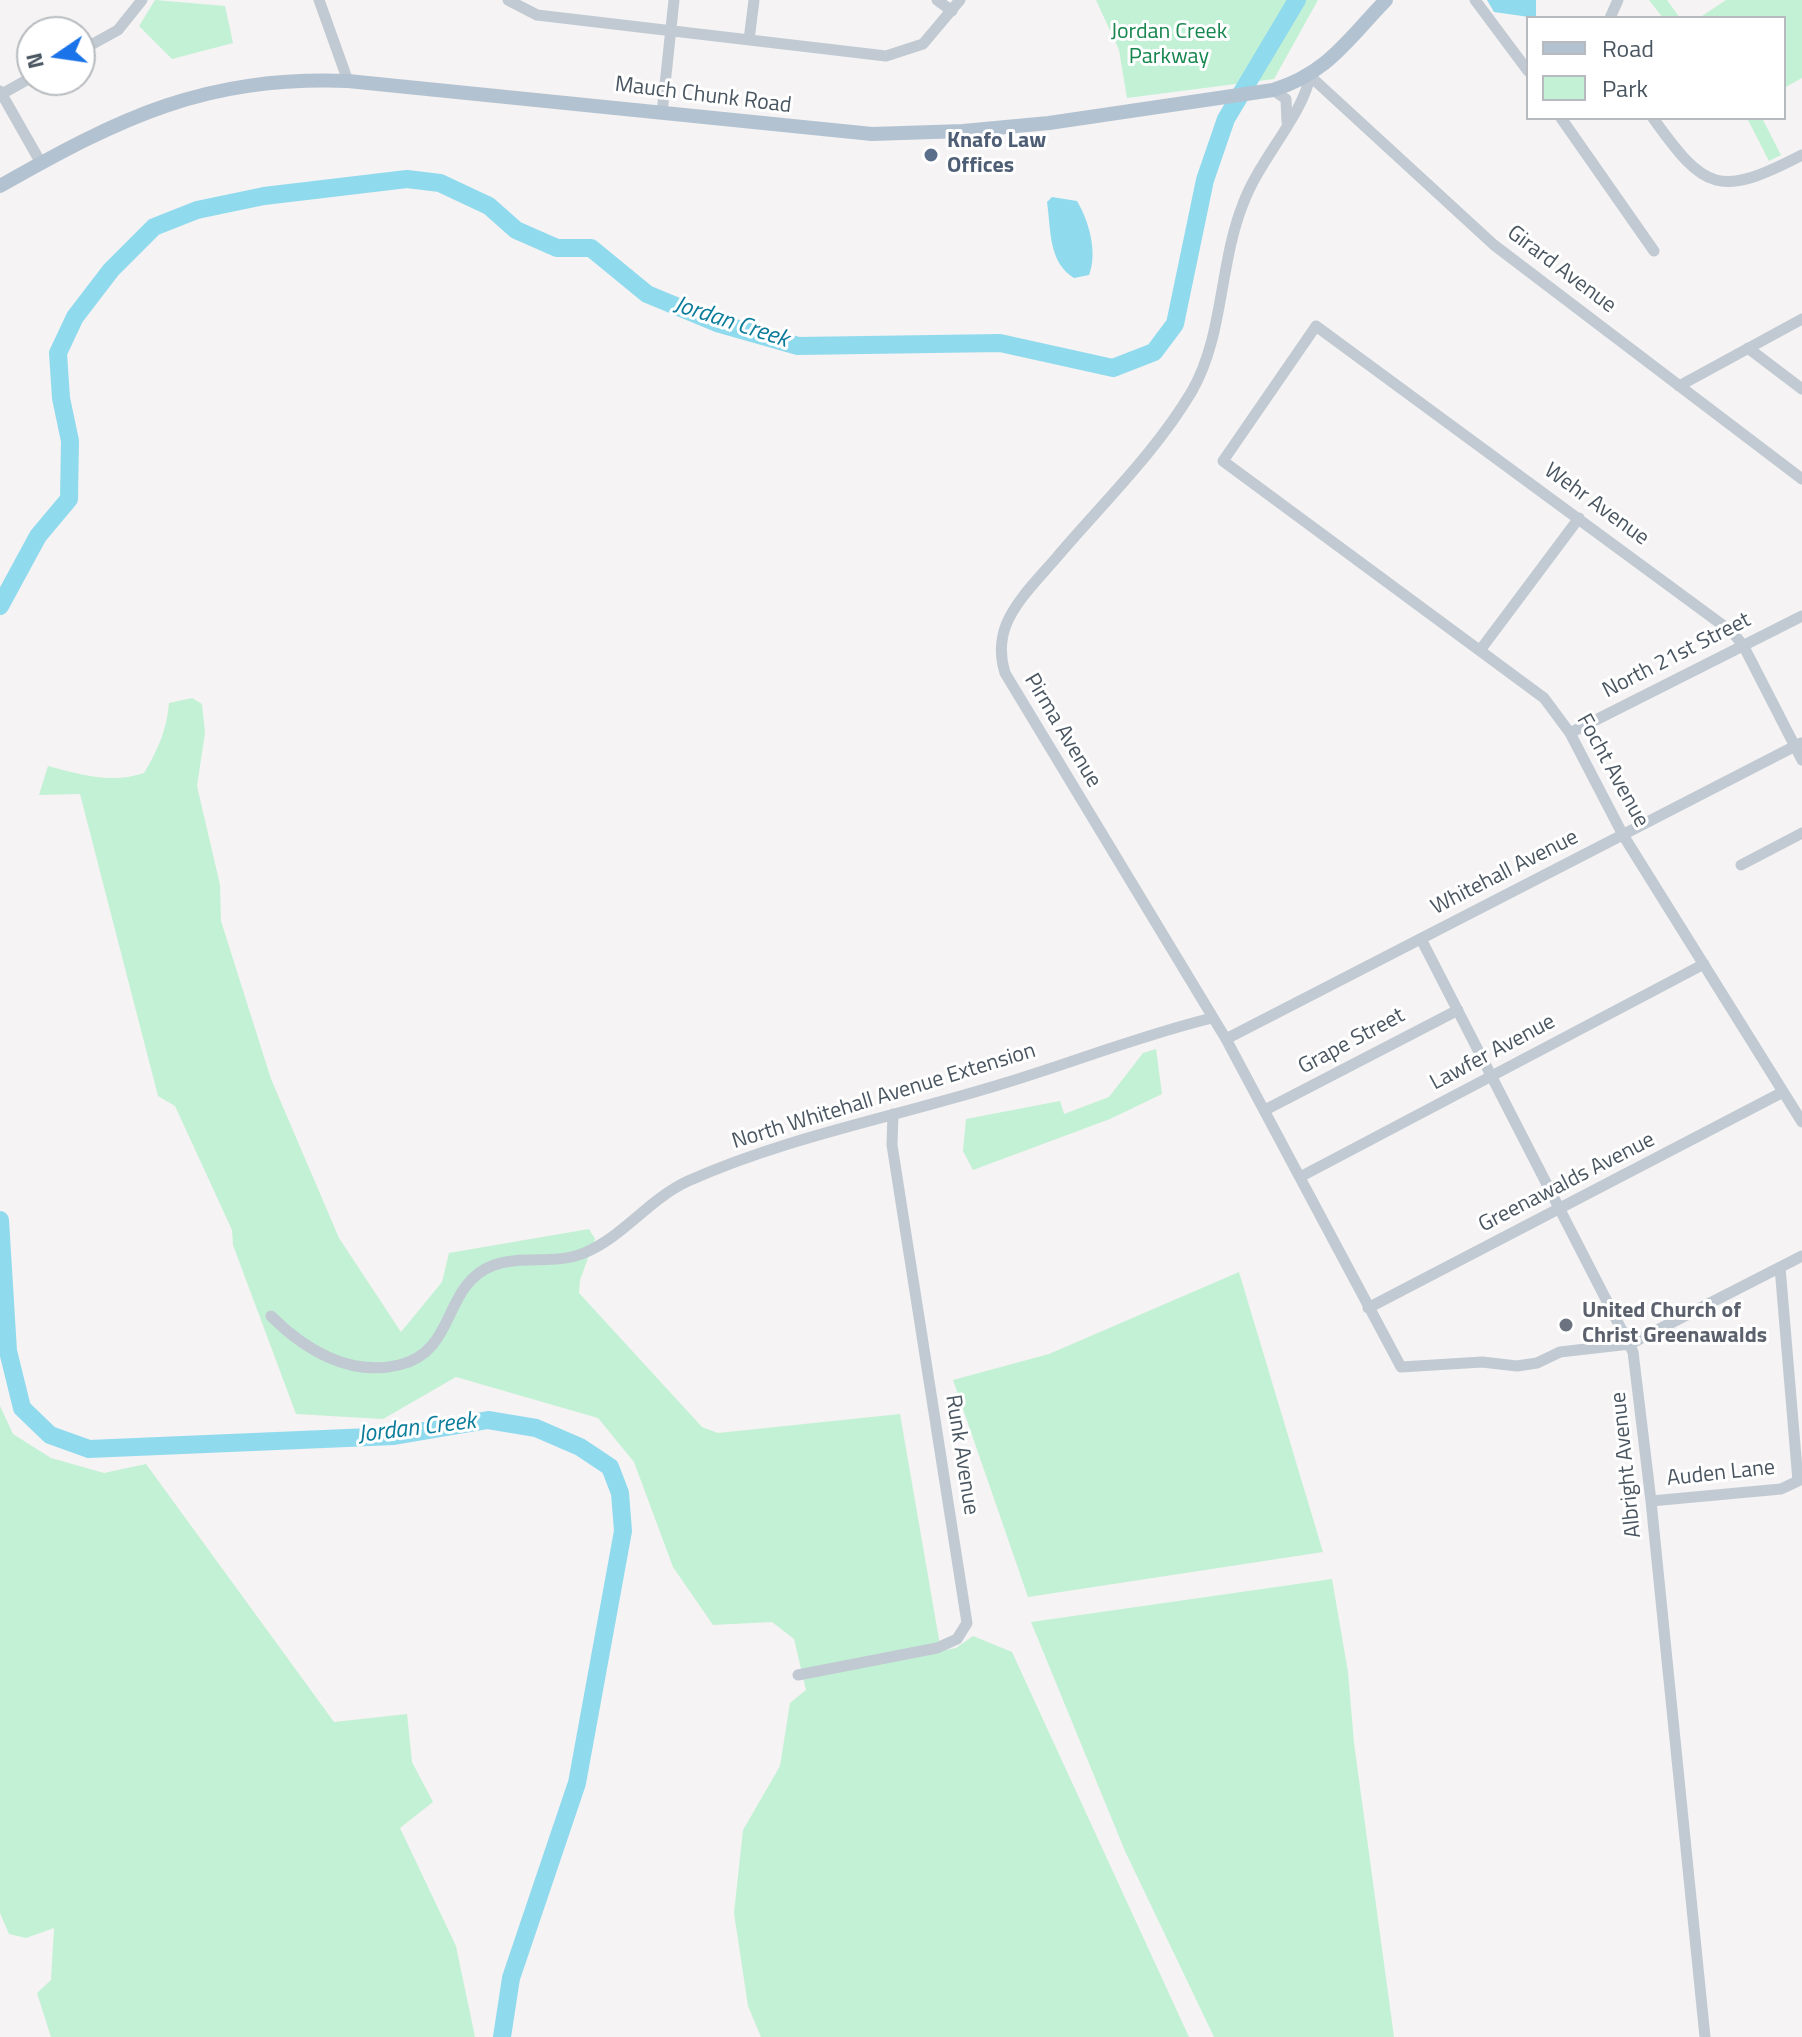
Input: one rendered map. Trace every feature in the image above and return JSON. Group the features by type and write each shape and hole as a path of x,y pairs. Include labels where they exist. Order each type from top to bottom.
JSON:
{"main road":[{"name":"Mauch Chunk Road","path":"0,186 113,124 196,95 292,81 348,81 814,130 922,133 1049,123 1273,90 1310,76 1334,57 1386,0"}],"street":[{"path":"96,42 118,30 142,0"},
{"path":"319,0 348,81"},
{"path":"508,0 537,15 880,56 898,54 923,44 960,0"},
{"path":"662,113 674,0"},
{"path":"749,40 754,0"},
{"path":"937,0 952,11"},
{"path":"1475,0 1526,68"},
{"name":"Pirma Avenue","path":"1310,76 1306,97 1263,160 1241,208 1211,338 1194,388 1152,446 1024,598 1005,627 1001,649 1011,686 1226,1039 1397,1363 1418,1368 1482,1362 1517,1366 1537,1363 1560,1352 1630,1344"},
{"name":"Girard Avenue","path":"1310,76 1494,245 1802,479"},
{"path":"1273,90 1286,99 1287,123"},
{"path":"1,93 41,163"},
{"path":"1562,120 1654,251"},
{"path":"1654,120 1687,165 1721,181 1757,176 1802,155"},
{"path":"1679,386 1802,319"},
{"name":"Wehr Avenue","path":"1223,461 1316,326 1687,597 1743,645 1799,745 1802,760"},
{"path":"1748,348 1802,389"},
{"name":"Focht Avenue","path":"1223,461 1544,698 1570,733 1623,835 1802,1122"},
{"path":"1481,649 1579,518"},
{"name":"North 21st Street","path":"1570,733 1802,616"},
{"name":"Whitehall Avenue","path":"1226,1039 1799,745"},
{"path":"1741,865 1802,833"},
{"name":"Albright Avenue","path":"1421,939 1630,1344 1636,1366 1705,2037"},
{"name":"Lawfer Avenue","path":"1300,1177 1704,964"},
{"name":"Grape Street","path":"1265,1110 1458,1010"},
{"name":"North Whitehall Avenue Extension","path":"271,1316 294,1340 327,1357 372,1369 414,1361 439,1340 454,1302 479,1273 496,1264 581,1254 624,1227 657,1199 688,1181 755,1154 1002,1084 1212,1018"},
{"name":"Greenawalds Avenue","path":"1368,1308 1783,1092"},
{"name":"Runk Avenue","path":"798,1675 937,1648 957,1639 967,1623 892,1145 893,1114"},
{"path":"1630,1344 1802,1256"},
{"name":"Auden Lane","path":"1651,1501 1795,1485 1800,1472 1780,1267"}],"green space":[{"path":"155,0 225,6 233,43 172,59 139,26"},
{"name":"Jordan Creek Parkway","path":"1096,0 1318,0 1274,79 1127,98 1119,50"},
{"path":"1649,0 1667,0 1679,16 1661,16"},
{"path":"1726,0 1802,0 1802,78 1786,87 1786,16 1702,16"},
{"path":"1748,120 1763,120 1781,155 1769,161"},
{"path":"192,698 202,704 205,733 197,786 220,885 221,921 271,1079 339,1238 401,1332 442,1282 449,1253 589,1229 595,1239 580,1280 579,1293 702,1427 718,1433 900,1414 941,1651 956,1648 973,1636 1012,1652 1189,2037 761,2037 748,2006 734,1913 743,1830 780,1766 790,1703 806,1690 794,1639 772,1622 713,1625 673,1567 634,1462 598,1418 456,1377 383,1419 296,1414 233,1245 232,1230 175,1106 158,1096 80,794 39,795 48,766 108,778 144,773 161,739 169,703"},
{"path":"1156,1049 1162,1094 1110,1119 973,1170 963,1151 966,1119 1060,1101 1064,1114 1109,1097 1143,1053"},
{"path":"1239,1272 1323,1552 1028,1597 953,1380 1049,1354"},
{"path":"0,1406 13,1434 51,1458 104,1473 146,1464 334,1722 407,1714 412,1762 433,1802 400,1828 456,1946 475,2037 51,2037 37,1993 51,1980 54,1928 26,1938 9,1934 0,1913"},
{"path":"1332,1579 1348,1672 1354,1743 1394,2037 1214,2037 1125,1851 1031,1622"}],"water":[{"path":"1487,0 1536,0 1536,16 1494,12"},
{"path":"1052,197 1077,201 1081,209 1092,247 1089,275 1074,278 1059,263 1049,223 1047,202"}],"waterway":[{"name":"Jordan Creek","path":"0,606 38,536 69,499 70,441 61,398 58,353 75,317 111,270 154,227 197,210 264,196 407,179 440,183 489,206 516,230 557,248 591,248 647,294 717,323 798,346 1000,343 1113,368 1154,352 1175,324 1205,180 1226,119 1297,0"},
{"name":"Jordan Creek","path":"0,1220 8,1351 22,1408 50,1435 89,1449 394,1436 488,1420 536,1428 580,1447 610,1467 620,1493 623,1531 577,1783 511,1978 502,2037"}],"place":[{"name":"Knafo Law Offices","path":"931,155"},
{"name":"United Church of Christ Greenawalds","path":"1566,1325"}]}
